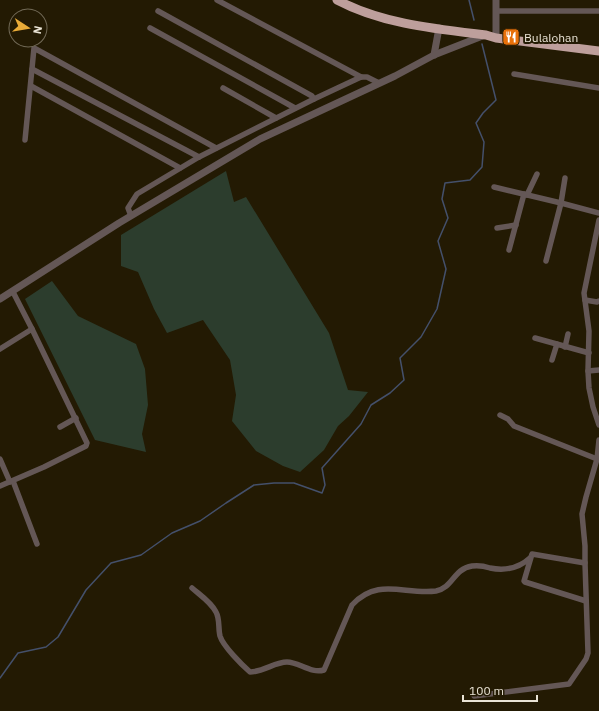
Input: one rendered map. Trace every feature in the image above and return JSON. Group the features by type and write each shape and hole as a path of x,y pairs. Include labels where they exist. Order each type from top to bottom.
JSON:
{"highway":[{"path":"337,0 375,16 411,24 486,35 496,38 599,51"}],"street":[{"path":"217,0 361,77"},
{"path":"496,0 496,38"},
{"path":"158,11 312,96 314,99"},
{"path":"497,11 599,11"},
{"path":"150,28 295,108"},
{"path":"434,55 438,28"},
{"path":"0,299 131,216 260,139 379,83 434,55 486,35"},
{"path":"25,140 34,48 216,148"},
{"path":"32,69 199,157"},
{"path":"514,74 599,88"},
{"path":"131,216 128,208 137,194 199,157 295,108 361,77 367,77 379,83"},
{"path":"31,86 180,168"},
{"path":"223,88 276,118"},
{"path":"510,250 516,225 526,195 537,174"},
{"path":"546,262 561,203 565,178"},
{"path":"494,188 561,203 599,214"},
{"path":"599,220 597,238 584,293 589,331 589,388 599,425"},
{"path":"497,228 516,225"},
{"path":"0,486 86,446 87,443 87,440 13,292"},
{"path":"585,300 599,301"},
{"path":"0,349 32,329"},
{"path":"564,347 568,334"},
{"path":"535,338 589,353"},
{"path":"552,360 556,344"},
{"path":"588,371 599,370"},
{"path":"500,415 514,426 597,459"},
{"path":"60,427 76,418"},
{"path":"474,696 571,683 587,656 585,546 582,514 597,459 599,440"},
{"path":"0,459 12,481 37,544"},
{"path":"592,476 599,475"},
{"path":"192,588 212,606 216,612 221,638 226,647 250,672 287,662 322,671 327,663 352,605 359,597 367,592 389,588 420,591 442,589 447,586 455,574 467,567 479,565 500,570 506,569 522,564 533,554 585,563"},
{"path":"530,558 524,582 586,601"}],"green space":[{"path":"226,171 234,202 246,197 329,333 348,390 368,392 349,416 338,426 324,450 300,472 283,466 256,451 232,421 236,395 230,360 203,320 167,333 154,309 138,272 121,266 121,235"},
{"path":"52,281 78,316 136,344 145,369 148,405 142,434 146,452 95,440 25,299"}],"waterway":[{"path":"469,0 474,20"},
{"path":"0,678 18,653 46,647 58,637 86,590 111,563 141,555 172,533 200,521 254,485 294,483 322,493 325,485 322,468 361,424 371,405 390,393 404,380 400,358 421,337 437,309 446,269 438,241 448,218 442,199 445,183 470,180 482,167 484,142 476,123 483,113 496,100 482,44"}],"place":[{"name":"Bulalohan","path":"511,37"}]}
